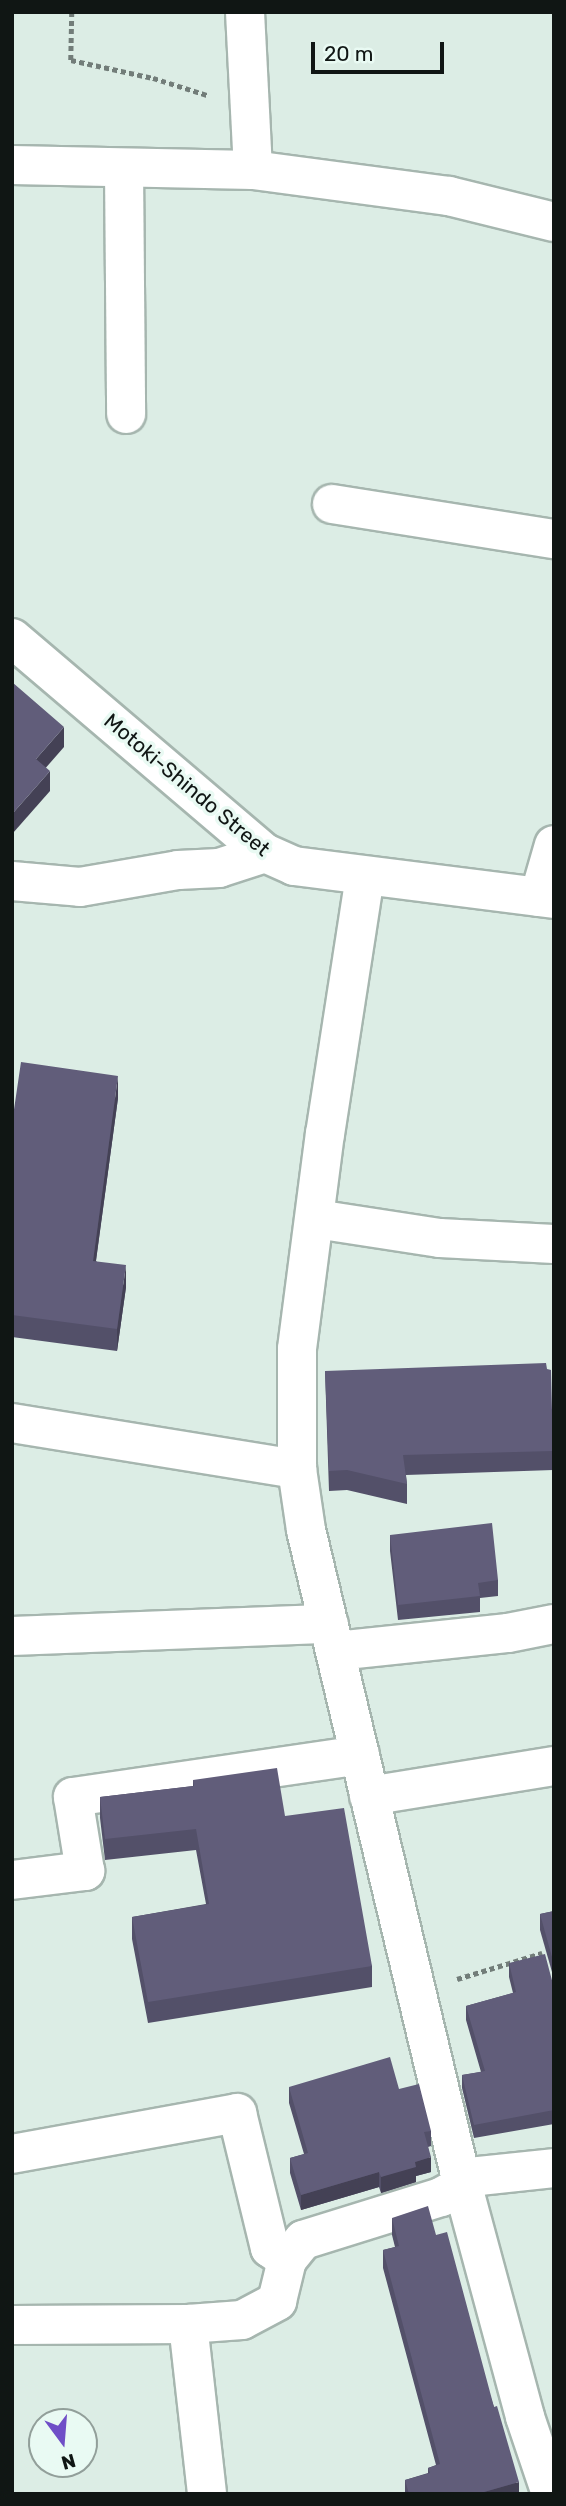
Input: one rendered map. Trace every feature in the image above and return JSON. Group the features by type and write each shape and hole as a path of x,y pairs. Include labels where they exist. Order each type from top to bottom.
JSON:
{"street":[{"path":"245,12 253,170"},
{"path":"12,165 253,170 449,197 554,222"},
{"path":"124,169 125,414"},
{"path":"331,503 554,539"},
{"name":"Motoki-Shindo Street","path":"12,638 265,853 294,866 546,898"},
{"path":"546,898 554,845"},
{"path":"12,881 80,887 178,870 219,868 265,853"},
{"path":"365,876 297,1349 297,1469 306,1530 463,2183 524,2417 551,2494"},
{"path":"316,1219 440,1238 554,1244"},
{"path":"12,1423 297,1469"},
{"path":"12,1636 332,1638 508,1633 554,1624"},
{"path":"12,1880 85,1871 73,1797 360,1755"},
{"path":"369,1796 554,1766"},
{"path":"12,2154 237,2113 270,2248 287,2260"},
{"path":"12,2325 188,2325 242,2320 277,2301 287,2260 303,2239 441,2197 479,2176 554,2168"},
{"path":"188,2325 207,2494"}],"path":[{"path":"72,12 71,60 153,78 249,108"},
{"path":"416,1992 542,1954"}],"building":[{"path":"12,682 64,727 36,759 50,771 13,813"},
{"path":"21,1062 118,1076 93,1261 126,1265 117,1329 12,1315 12,1123"},
{"path":"546,1363 547,1369 551,1370 553,1451 403,1455 407,1484 347,1470 329,1471 325,1371"},
{"path":"492,1523 498,1580 478,1583 480,1596 398,1605 390,1535"},
{"path":"277,1768 285,1816 344,1808 372,1966 148,2002 132,1917 209,1904 196,1829 105,1839 100,1797 194,1786 193,1780"},
{"path":"554,1911 554,1956 552,1957 540,1914"},
{"path":"545,1954 554,1988 554,2110 474,2125 462,2075 485,2071 466,2006 516,1992 509,1963"},
{"path":"390,2057 399,2089 419,2084 431,2131 424,2132 431,2157 415,2162 416,2167 381,2177 379,2172 301,2195 290,2158 308,2153 289,2087"},
{"path":"428,2206 436,2235 447,2232 494,2407 497,2406 519,2482 477,2494 409,2494 405,2480 430,2473 428,2468 440,2464 383,2250 399,2246 392,2218"}]}
